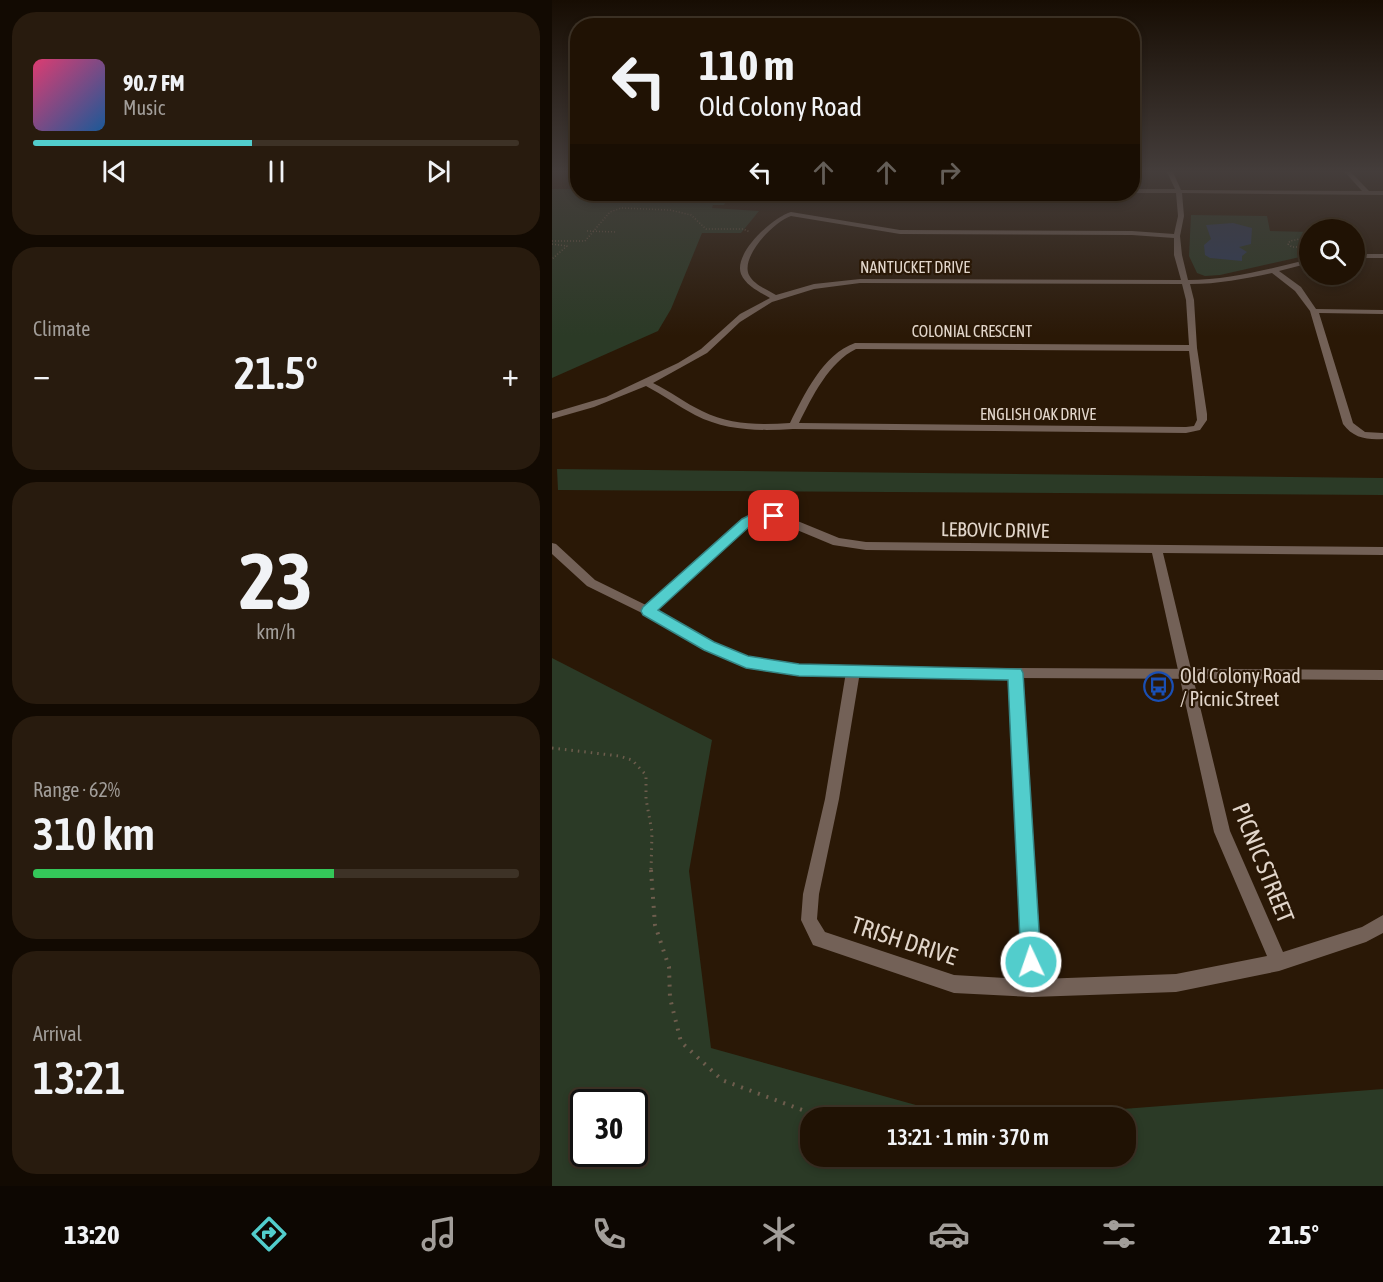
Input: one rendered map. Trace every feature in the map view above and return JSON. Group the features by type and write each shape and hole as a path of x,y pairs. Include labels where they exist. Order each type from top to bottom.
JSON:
{"street":[{"path":"772,225 761,236 745,260 744,271 747,278 776,298"},
{"path":"864,225 900,232 1132,233 1177,236"},
{"name":"ENGLISH OAK DRIVE","path":"647,382 708,418 731,425 760,428 793,426 1197,429 1202,420 1202,414 1193,348 1190,300 1178,255 1179,225"},
{"path":"1365,256 1383,256"},
{"name":"NANTUCKET DRIVE","path":"552,416 587,408 647,382 700,354 742,316 776,298 821,286 860,281 1185,283 1236,279 1299,264"},
{"path":"1273,270 1298,289 1314,311 1348,424 1353,431 1362,435 1383,436"},
{"path":"1314,311 1383,312"},
{"name":"COLONIAL CRESCENT","path":"793,426 805,402 844,350 855,346 1193,348"},
{"name":"LEBOVIC DRIVE","path":"648,611 746,522 758,515 774,516 837,542 866,546 1383,551"},
{"path":"552,547 591,583 648,611 709,646 746,662 799,670 853,672 1383,675"},
{"name":"PICNIC STREET","path":"1157,550 1222,832 1279,962"},
{"name":"TRISH DRIVE","path":"853,672 832,799 811,894 809,920 819,939 954,984 1032,988 1176,983 1279,962 1366,934 1383,923"},
{"path":"1015,673 1032,988"}],"path":[{"path":"552,241 585,241 599,225"},
{"path":"702,225 706,229 742,229 761,236"},
{"path":"587,231 616,232"},
{"path":"1299,239 1290,241 1288,246 1299,246"},
{"path":"552,244 567,246 553,257"},
{"path":"552,252 558,252"},
{"path":"552,748 619,756 632,760 646,775 646,799 652,832 651,886 656,926 669,967 670,998 681,1042 722,1080 800,1109"}],"green space":[{"path":"552,225 747,225 741,233 702,233 671,309 658,331 552,378"},
{"path":"1190,225 1269,225 1270,231 1299,232 1299,257 1220,275 1205,276 1197,273 1189,256"},
{"path":"557,469 1383,478 1383,495 558,490"},
{"path":"552,658 712,740 689,871 711,1048 923,1107 800,1107 800,1167 1136,1167 1136,1108 1383,1089 1383,1186 552,1186"}],"water":[{"path":"1206,225 1242,225 1252,228 1251,244 1239,247 1247,252 1242,256 1242,261 1210,258 1205,255 1204,245 1211,239"}],"place":[{"name":"Old Colony Road / Picnic Street","path":"1159,687"}],"route":[{"path":"774,516 758,515 746,522 648,611 709,646 746,662 799,670 1015,673 1031,962"}]}
